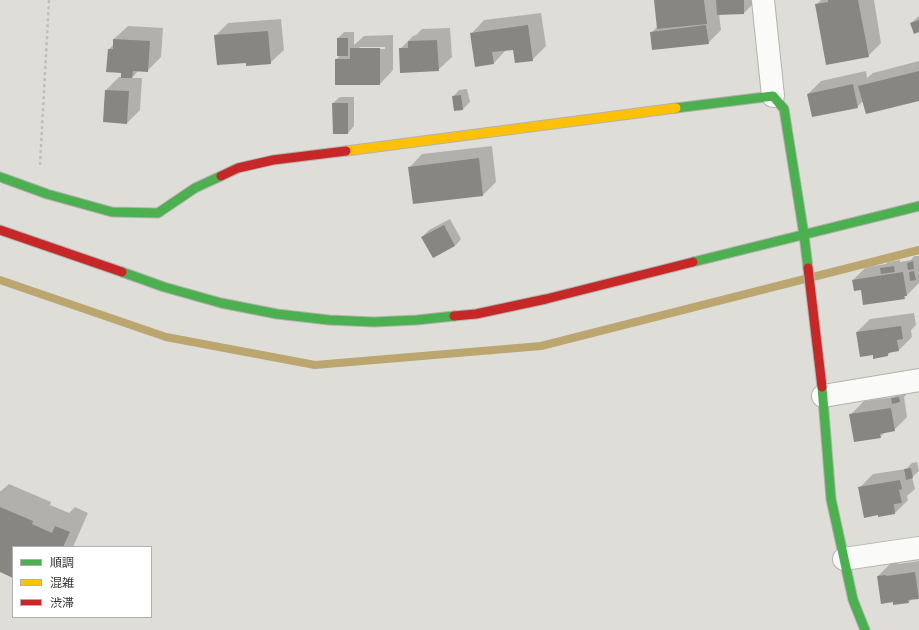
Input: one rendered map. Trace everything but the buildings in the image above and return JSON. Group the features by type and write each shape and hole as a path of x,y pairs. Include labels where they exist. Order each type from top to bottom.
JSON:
{"street":[{"path":"763,0 773,96 784,109 804,235 823,396 831,499 854,600 865,630"},
{"path":"0,177 38,191 112,212 158,213 195,188 238,168 273,160 773,96"},
{"path":"0,230 164,288 221,303 277,314 329,320 374,322 417,320 476,314 554,297 919,206"},
{"path":"823,396 919,380"},
{"path":"844,559 919,548"}],"path":[{"path":"38,191 49,0"}],"waterway":[{"path":"0,280 166,337 315,365 541,346 919,250"}],"traffic: fast":[{"path":"676,108 773,96 784,109 808,268"},
{"path":"0,177 47,194 112,212 158,213 195,188 221,176"},
{"path":"693,262 919,206"},
{"path":"122,272 164,287 221,303 277,314 329,320 374,322 417,320 454,316"},
{"path":"822,387 831,499 853,600 865,630"}],"traffic: slow":[{"path":"346,151 676,108"}],"traffic: jam":[{"path":"221,176 238,168 273,160 346,151"},
{"path":"0,230 122,272"},
{"path":"454,316 476,314 546,299 693,262"},
{"path":"808,268 822,387"}]}
